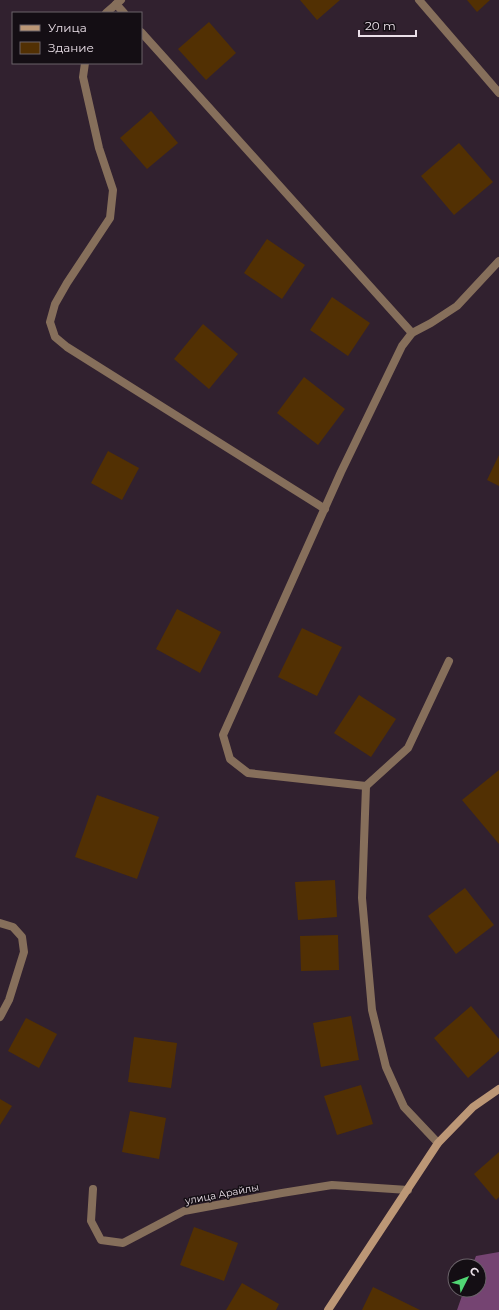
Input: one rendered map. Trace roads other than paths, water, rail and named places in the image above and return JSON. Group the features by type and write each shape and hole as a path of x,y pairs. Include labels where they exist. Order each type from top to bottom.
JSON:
{"street":[{"path":"419,0 499,93"},
{"path":"107,12 118,2 123,12"},
{"path":"142,33 412,333"},
{"path":"85,64 83,77 99,148 113,190 110,218 67,282 55,304 50,322 55,336 67,347 325,509"},
{"path":"366,786 248,773 230,759 223,735 341,472 402,346 412,333 431,323 457,306 499,261"},
{"path":"438,1143 404,1107 386,1067 372,1010 362,898 366,786 408,748 449,661"},
{"path":"0,923 13,927 22,937 24,952 9,1000 0,1017"},
{"path":"328,1310 438,1143 472,1107 499,1089"},
{"name":"улица Арайлы","path":"93,1189 91,1221 101,1240 123,1243 184,1211 250,1198 332,1185 408,1190"}]}
